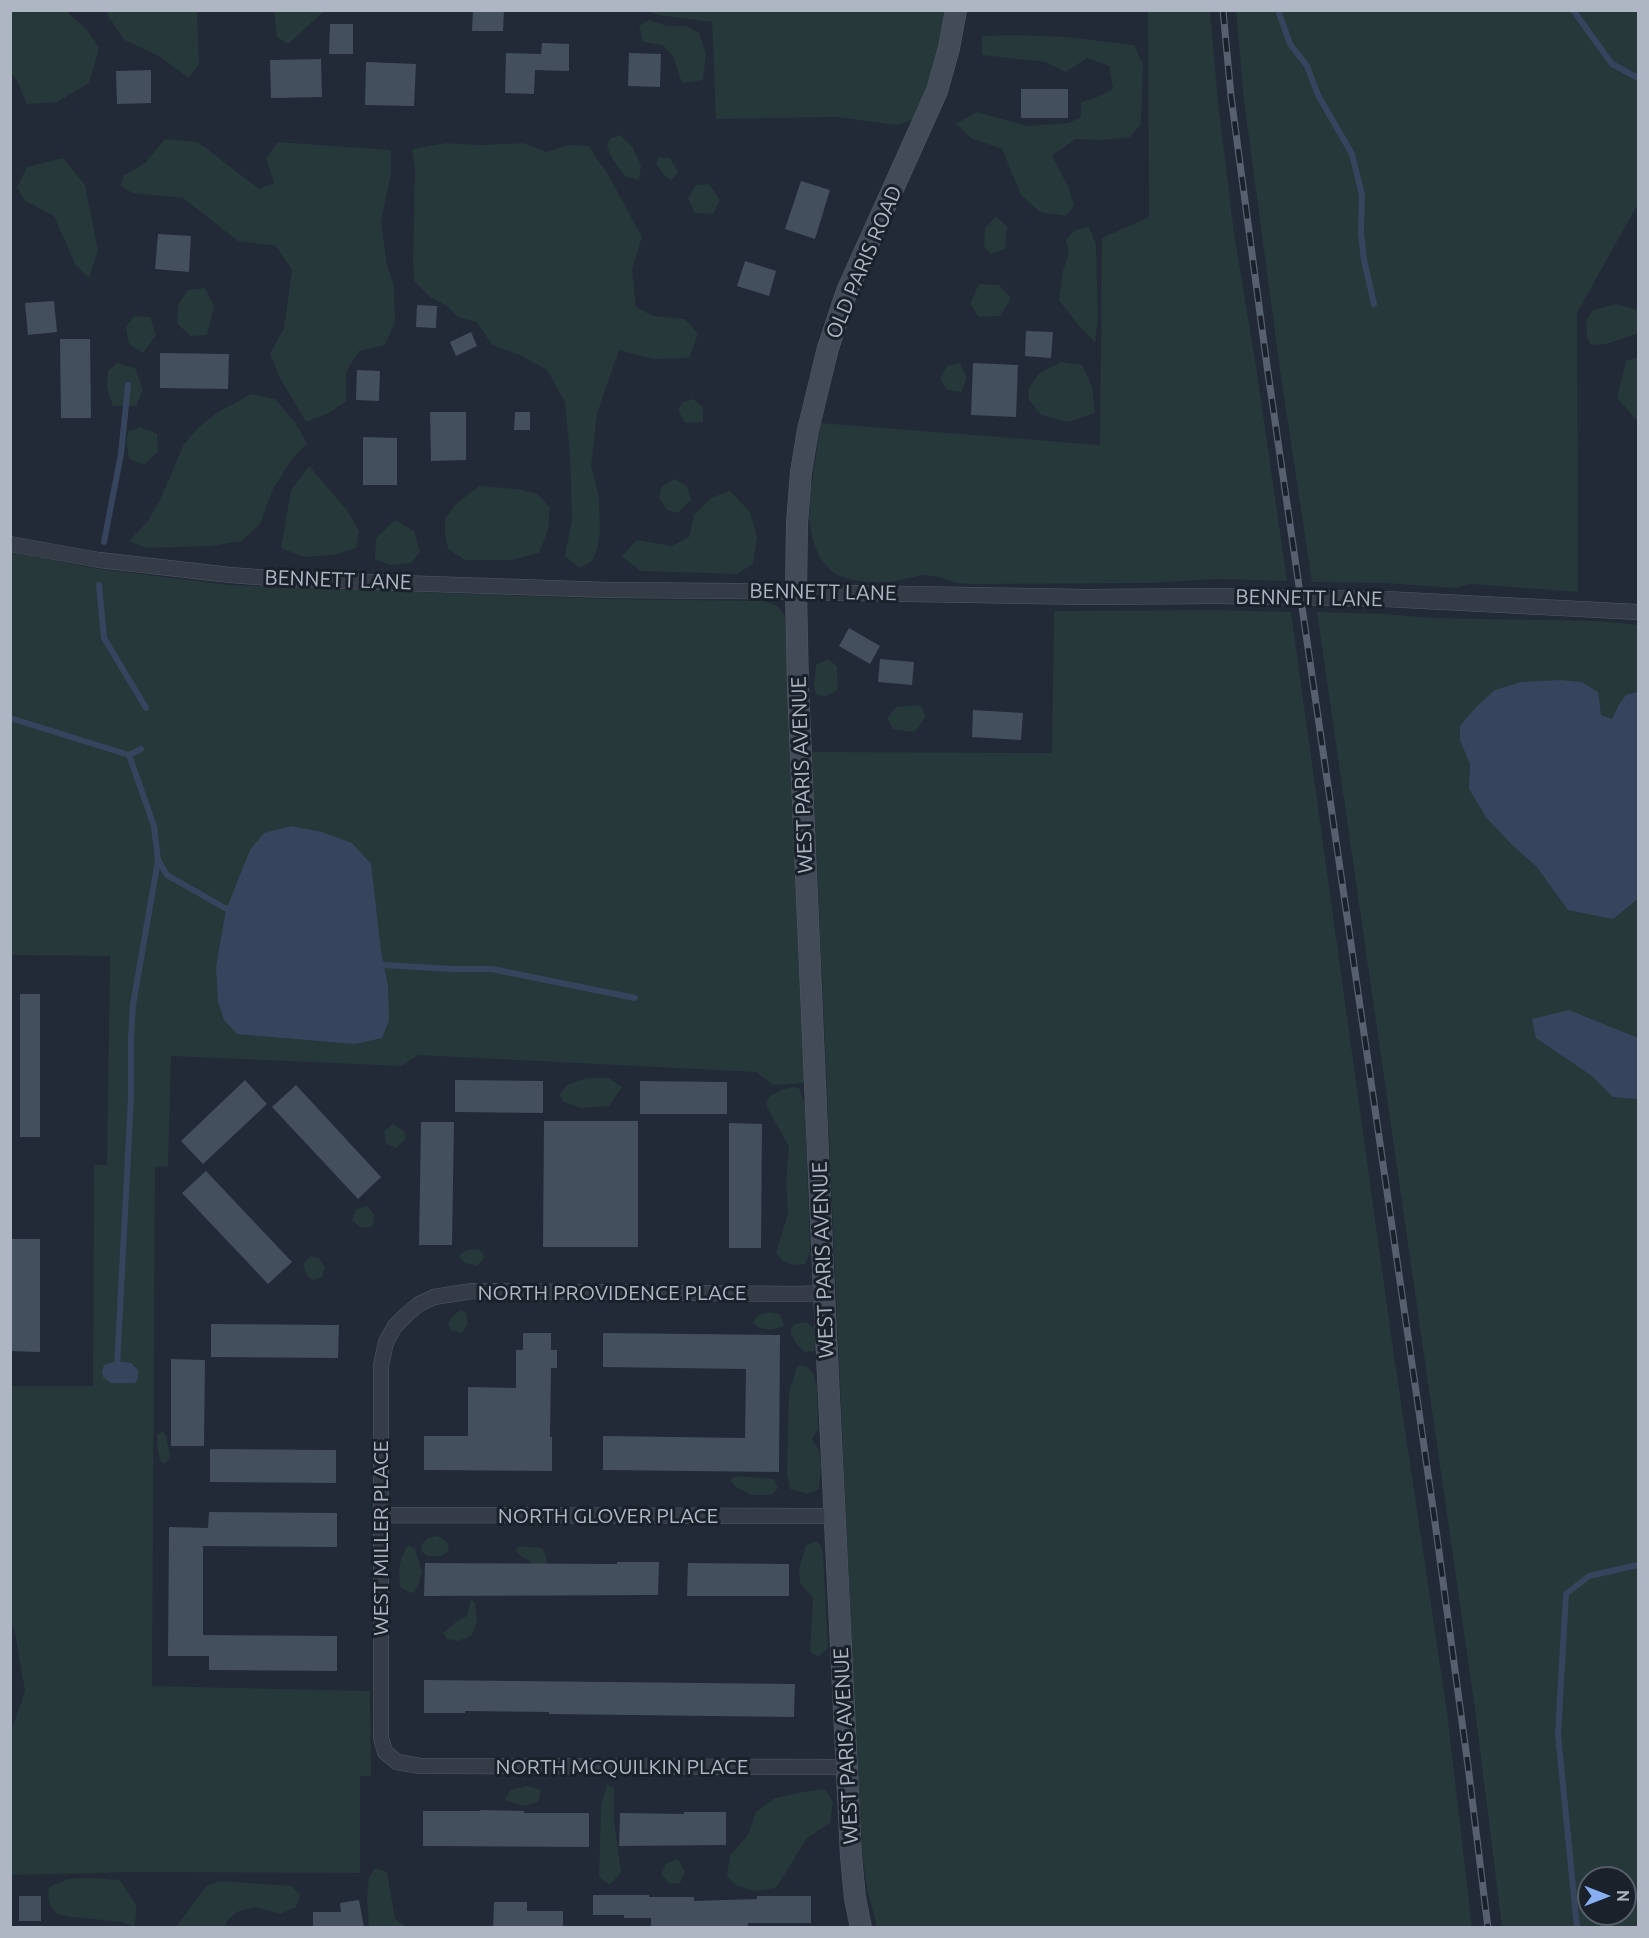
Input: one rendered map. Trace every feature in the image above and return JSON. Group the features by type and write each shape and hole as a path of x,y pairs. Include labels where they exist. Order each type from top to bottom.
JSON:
{"main road":[{"name":"OLD PARIS ROAD","path":"796,592 797,523 801,472 808,430 828,348 852,280 937,91 949,48 956,10"},
{"name":"WEST PARIS AVENUE","path":"796,592 799,711 846,1767 851,1856 855,1898 861,1928"}],"street":[{"name":"BENNETT LANE","path":"10,544 111,562 273,578 608,590 1385,599 1638,612"},
{"name":"NORTH PROVIDENCE PLACE","path":"406,1315 419,1304 434,1297 472,1291 824,1293"},
{"name":"WEST MILLER PLACE","path":"397,1761 385,1752 381,1738 381,1366 386,1342 395,1326 406,1315"},
{"name":"NORTH GLOVER PLACE","path":"381,1515 835,1516"},
{"name":"NORTH MCQUILKIN PLACE","path":"397,1761 420,1766 846,1767"}],"shaded area":[{"path":"274,10 324,11 288,44 277,37"},
{"path":"10,11 66,11 88,31 99,48 89,83 57,102 27,104 11,72"},
{"path":"108,11 197,11 199,64 189,78 159,56 124,40 107,14"},
{"path":"648,11 945,11 939,50 927,92 918,112 911,120 897,125 836,117 716,119 712,22 658,15"},
{"path":"1148,11 1210,11 1218,102 1234,233 1287,581 1216,579 1151,583 973,584 956,583 940,577 923,575 891,582 868,582 839,576 831,571 820,558 813,541 809,518 821,423 1100,445 1102,238 1149,217"},
{"path":"1236,11 1638,11 1638,208 1636,207 1577,313 1578,592 1471,584 1455,588 1385,583 1312,582 1280,370 1244,101"},
{"path":"649,20 667,26 687,26 699,33 706,54 703,80 682,83 673,57 663,45 643,42 639,26"},
{"path":"982,36 1067,37 1134,45 1143,64 1141,124 1130,137 1103,140 1075,139 1052,156 1069,188 1074,206 1066,216 1040,212 1021,195 1002,149 971,138 956,124 977,112 1027,126 1069,123 1081,117 1081,102 1113,89 1109,66 1087,58 1066,72 1045,62 982,55"},
{"path":"620,135 633,148 641,166 639,180 625,176 607,147 609,139"},
{"path":"165,139 198,142 259,189 274,183 266,158 278,142 391,150 391,173 381,222 387,265 394,286 395,322 385,345 359,351 346,372 346,401 331,412 306,422 280,378 270,354 284,328 292,270 276,246 238,241 183,198 132,193 120,185 124,175 144,164"},
{"path":"446,143 482,145 524,143 546,152 568,145 589,146 605,169 642,237 632,270 636,307 653,316 685,319 698,334 689,358 653,359 619,350 597,414 591,466 599,496 600,532 597,550 592,561 580,568 565,556 572,519 570,455 565,402 547,370 520,355 492,345 477,322 458,317 447,306 430,297 414,281 415,169 412,149"},
{"path":"659,157 670,158 678,172 671,180 663,174 656,163"},
{"path":"63,158 85,185 98,250 89,278 75,264 54,216 25,201 17,187 27,167"},
{"path":"709,184 720,200 713,214 695,213 688,198 696,185"},
{"path":"996,216 1007,227 1005,249 991,254 984,247 985,228"},
{"path":"1089,227 1096,245 1098,318 1095,342 1059,300 1063,271 1069,252 1066,240 1075,230"},
{"path":"979,284 999,285 1011,298 1000,316 979,317 970,304"},
{"path":"205,288 214,306 207,335 190,336 177,323 178,305 188,290"},
{"path":"1616,304 1638,310 1638,333 1607,344 1591,345 1587,338 1586,320 1593,310"},
{"path":"134,316 150,317 156,335 143,353 129,344 126,327"},
{"path":"1638,357 1638,422 1617,398 1626,361"},
{"path":"1061,362 1082,365 1092,387 1095,413 1068,422 1041,415 1029,400 1028,390 1038,374"},
{"path":"117,363 135,368 143,390 136,406 113,406 107,388 108,371"},
{"path":"960,363 967,378 961,392 947,390 940,378 947,366"},
{"path":"251,394 275,399 295,422 307,443 292,459 273,489 260,524 242,541 211,546 146,548 129,541 148,521 161,498 184,444 215,414"},
{"path":"693,399 703,407 703,422 685,423 678,410 682,402"},
{"path":"141,427 157,434 158,452 144,465 129,459 126,440 129,431"},
{"path":"309,466 347,510 359,531 356,548 334,555 304,557 281,548 291,490"},
{"path":"675,479 687,486 691,499 678,513 667,510 659,498 662,486"},
{"path":"479,486 517,489 538,494 550,508 548,530 539,553 512,560 465,560 448,549 445,519 456,504"},
{"path":"730,491 750,512 757,537 753,564 737,574 640,571 622,556 637,540 672,546 689,537 694,515 711,498"},
{"path":"395,520 414,531 420,552 411,563 390,565 375,559 376,538"},
{"path":"10,552 98,569 230,585 608,599 765,601 776,605 785,617 806,1083 773,1085 756,1072 418,1055 401,1066 171,1056 168,1166 155,1167 152,1686 370,1691 371,1776 360,1776 360,1873 135,1872 11,1875 11,1732 25,1691 14,1628 10,1620 11,1386 93,1386 94,1165 107,1165 110,956 11,955"},
{"path":"1054,611 1291,612 1393,1349 1447,1712 1472,1927 877,1927 863,1861 857,1767 812,752 1052,753"},
{"path":"1317,612 1432,618 1600,621 1638,625 1638,1927 1502,1927 1474,1702"},
{"path":"828,659 837,666 838,690 824,697 816,694 814,687 816,665"},
{"path":"921,705 926,717 914,732 893,729 887,718 896,707"},
{"path":"587,1078 609,1078 622,1087 609,1106 581,1108 564,1102 559,1095 567,1085"},
{"path":"799,1088 805,1104 810,1253 805,1264 792,1265 782,1260 776,1253 788,1213 786,1183 789,1147 766,1105 769,1097 781,1090"},
{"path":"393,1124 404,1131 406,1139 396,1148 386,1143 384,1131"},
{"path":"367,1206 374,1214 373,1226 361,1228 352,1220 356,1209"},
{"path":"479,1249 485,1257 477,1266 465,1263 459,1256 466,1250"},
{"path":"310,1256 319,1258 325,1267 322,1277 313,1280 308,1277 303,1265"},
{"path":"461,1310 466,1313 468,1324 462,1333 450,1330 448,1324 452,1316"},
{"path":"768,1312 780,1314 784,1326 771,1330 760,1328 753,1323 757,1316"},
{"path":"807,1322 814,1329 816,1341 814,1351 805,1352 797,1345 791,1334 791,1328 795,1324"},
{"path":"797,1366 806,1366 813,1373 817,1388 818,1429 812,1439 819,1450 821,1465 819,1489 808,1494 790,1489 787,1474 789,1393"},
{"path":"162,1431 166,1435 170,1457 165,1464 160,1461 158,1451 157,1436"},
{"path":"737,1476 774,1479 778,1488 771,1495 752,1495 736,1487 730,1480"},
{"path":"438,1536 447,1542 449,1551 441,1556 427,1556 422,1552 421,1545 428,1538"},
{"path":"816,1541 821,1545 823,1555 828,1648 818,1657 810,1652 813,1598 800,1583 799,1569 806,1546"},
{"path":"408,1545 415,1549 422,1572 418,1586 414,1592 410,1593 400,1587 399,1572 401,1559"},
{"path":"518,1546 542,1548 546,1556 546,1569 534,1570 530,1561 516,1551"},
{"path":"471,1599 475,1603 477,1621 472,1635 459,1641 447,1639 443,1633 467,1616"},
{"path":"607,1785 614,1788 614,1822 621,1872 610,1885 599,1877 601,1805"},
{"path":"527,1786 541,1790 538,1802 523,1806 505,1800 510,1790"},
{"path":"825,1789 833,1802 830,1823 807,1838 776,1888 754,1891 736,1885 727,1876 730,1855 748,1835 756,1812 775,1798"},
{"path":"678,1859 685,1872 680,1883 670,1884 661,1874 667,1863"},
{"path":"375,1868 387,1872 395,1919 407,1927 369,1927 367,1898 369,1877"},
{"path":"68,1879 120,1880 136,1905 134,1927 123,1922 57,1914 48,1898 49,1887"},
{"path":"220,1881 292,1886 300,1895 296,1907 280,1914 255,1907 237,1912 226,1922 225,1927 176,1927 206,1886"}],"water":[{"path":"1560,680 1582,682 1598,692 1601,715 1612,719 1626,695 1638,692 1638,899 1613,919 1568,910 1536,866 1486,817 1469,789 1470,764 1460,740 1460,726 1495,690 1521,682"},
{"path":"291,826 322,832 352,843 371,864 381,951 388,986 389,1020 382,1038 355,1044 237,1034 224,1020 218,1001 216,967 226,910 250,850 264,833"},
{"path":"1569,1010 1638,1038 1638,1099 1613,1097 1592,1076 1536,1038 1532,1019"},
{"path":"116,1361 131,1363 138,1370 135,1383 111,1383 103,1377 104,1365"}],"building":[{"path":"473,10 504,10 503,31 472,31"},
{"path":"330,24 353,24 353,54 329,54"},
{"path":"542,43 569,44 569,71 535,70 534,94 505,93 506,53 541,54"},
{"path":"629,53 661,54 660,87 628,86"},
{"path":"321,59 322,97 271,98 270,60"},
{"path":"366,62 416,64 414,106 365,105"},
{"path":"151,70 151,103 117,104 116,71"},
{"path":"1021,89 1068,89 1068,118 1021,118"},
{"path":"801,181 830,190 815,239 785,229"},
{"path":"158,234 191,236 189,272 155,269"},
{"path":"745,261 776,271 769,296 737,286"},
{"path":"54,301 57,332 28,335 25,303"},
{"path":"417,305 437,306 436,328 416,327"},
{"path":"1026,331 1053,332 1051,358 1025,356"},
{"path":"471,332 477,346 456,356 450,342"},
{"path":"60,339 90,339 91,418 61,418"},
{"path":"160,353 229,354 228,389 160,388"},
{"path":"973,363 1018,365 1016,417 971,415"},
{"path":"357,370 380,371 379,401 356,400"},
{"path":"430,412 466,412 466,460 431,461"},
{"path":"515,412 530,412 530,430 514,430"},
{"path":"363,437 397,438 397,485 363,485"},
{"path":"849,628 880,646 870,664 839,646"},
{"path":"880,659 914,662 912,685 878,682"},
{"path":"973,710 1023,713 1021,740 972,737"},
{"path":"20,994 40,994 40,1137 20,1137"},
{"path":"245,1080 267,1104 203,1164 181,1141"},
{"path":"455,1080 543,1081 543,1113 455,1112"},
{"path":"640,1081 727,1082 727,1114 640,1114"},
{"path":"296,1085 381,1177 358,1199 272,1107"},
{"path":"544,1121 638,1121 638,1247 543,1247"},
{"path":"421,1122 454,1122 452,1245 419,1245"},
{"path":"729,1123 762,1124 761,1248 729,1248"},
{"path":"206,1171 292,1262 268,1284 182,1193"},
{"path":"10,1239 40,1239 40,1352 10,1351"},
{"path":"211,1324 339,1325 338,1358 211,1357"},
{"path":"523,1333 551,1333 551,1350 557,1350 557,1368 551,1368 552,1471 424,1470 424,1436 468,1436 468,1387 516,1388 516,1350 523,1350"},
{"path":"603,1333 780,1335 779,1472 603,1470 603,1436 745,1438 746,1369 603,1367"},
{"path":"171,1359 205,1360 204,1446 171,1446"},
{"path":"210,1449 336,1450 336,1483 210,1482"},
{"path":"209,1512 337,1513 337,1547 203,1546 203,1635 337,1636 337,1671 209,1670 209,1656 168,1656 169,1527 208,1528"},
{"path":"617,1562 659,1562 658,1595 424,1596 425,1563 617,1564"},
{"path":"688,1563 789,1564 789,1596 687,1596"},
{"path":"424,1680 795,1684 794,1717 465,1711 465,1713 424,1713"},
{"path":"423,1811 589,1813 589,1847 423,1846"},
{"path":"684,1812 726,1812 726,1845 619,1846 620,1813 684,1814"},
{"path":"593,1895 694,1897 694,1901 757,1899 757,1896 811,1896 811,1923 748,1923 748,1926 716,1928 651,1928 651,1918 593,1915"},
{"path":"19,1896 41,1896 41,1921 19,1921"},
{"path":"359,1900 364,1928 313,1928 313,1912 341,1912 340,1903"},
{"path":"494,1902 527,1902 527,1911 563,1911 563,1928 493,1928"}],"waterway":[{"path":"1278,10 1290,44 1307,66 1318,95 1352,154 1362,195 1361,233 1364,260 1374,304"},
{"path":"1573,10 1612,64 1638,78"},
{"path":"104,542 121,454 128,385"},
{"path":"99,585 104,638 146,708"},
{"path":"10,718 129,755 141,749"},
{"path":"129,755 154,826 158,860 167,875 232,912"},
{"path":"117,1368 131,1097 133,1005 158,860"},
{"path":"378,963 452,969 492,969 635,998"},
{"path":"1577,1928 1558,1734 1566,1594 1589,1576 1638,1565"}],"railway":[{"path":"1223,10 1231,96 1267,366 1434,1515 1488,1928"}]}
